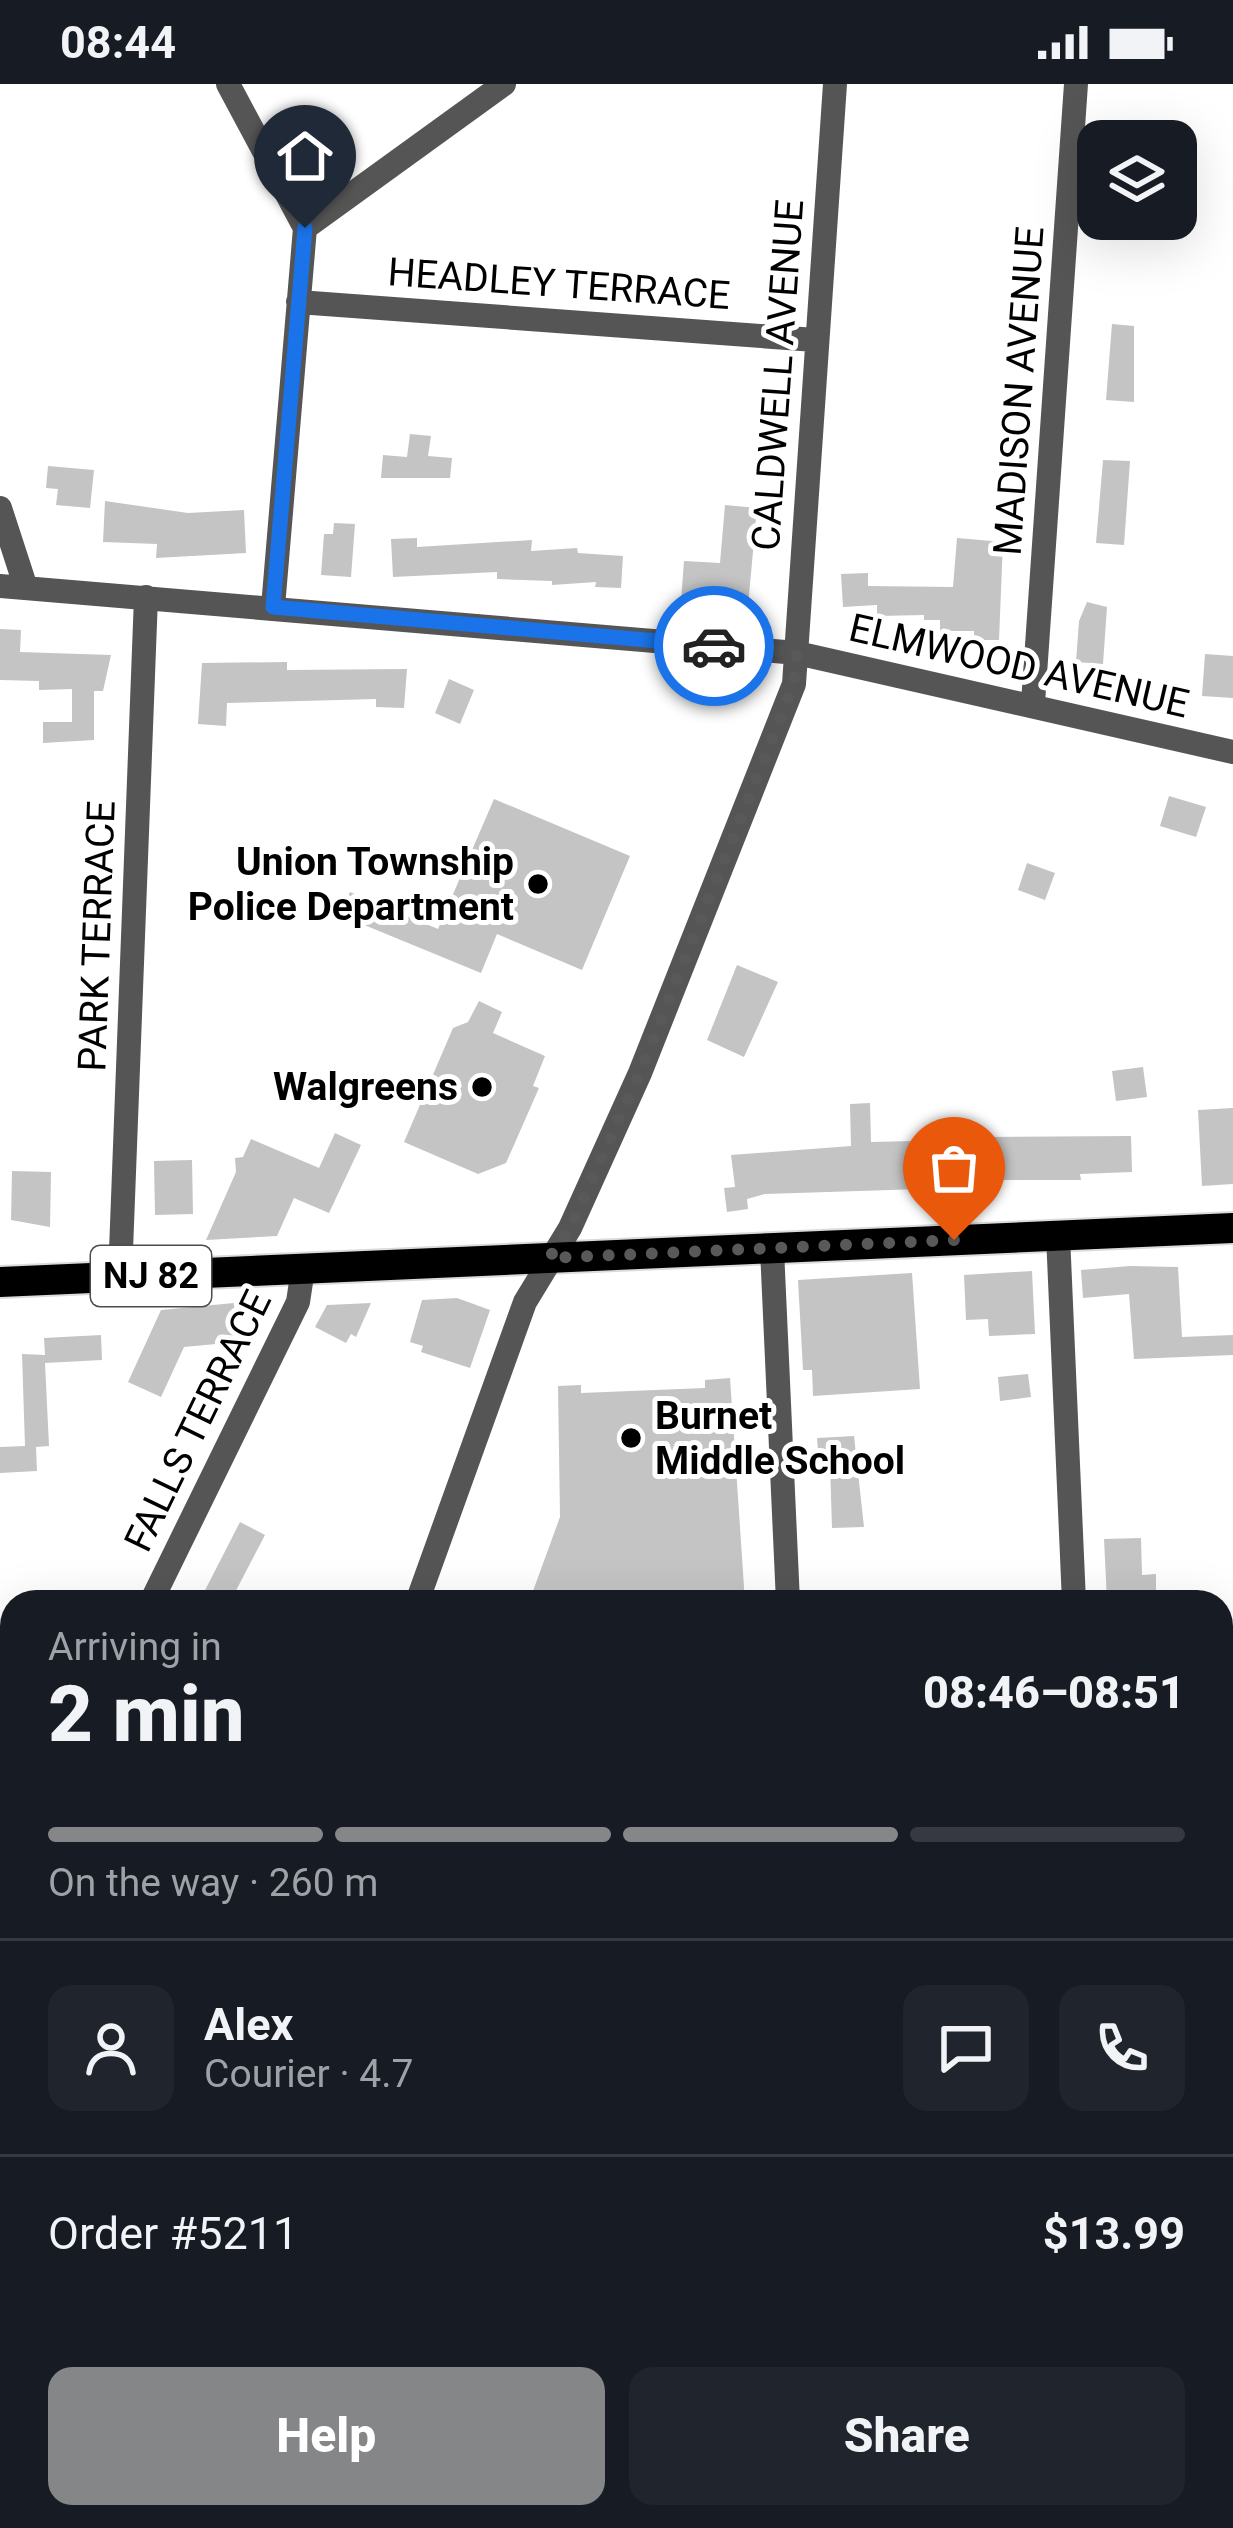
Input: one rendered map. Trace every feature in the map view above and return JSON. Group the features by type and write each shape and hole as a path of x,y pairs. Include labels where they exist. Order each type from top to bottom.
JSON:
{"main road":[{"name":"NJ 82","path":"0,1282 1233,1228"}],"street":[{"path":"228,84 305,228 273,607"},
{"path":"305,228 504,84"},
{"name":"CALDWELL AVENUE","path":"421,1590 525,1302 570,1228 660,1025 794,684 835,84"},
{"name":"MADISON AVENUE","path":"1034,704 1076,84"},
{"name":"HEADLEY TERRACE","path":"298,302 815,340"},
{"path":"0,508 13,587"},
{"name":"ELMWOOD AVENUE","path":"13,587 797,653 1233,752"},
{"name":"PARK TERRACE","path":"120,1277 146,597"},
{"path":"1058,1235 1073,1590"},
{"path":"772,1249 787,1590"},
{"name":"FALLS TERRACE","path":"157,1590 298,1302 303,1269"}],"building":[{"path":"1112,324 1134,326 1134,402 1106,400"},
{"path":"410,434 431,436 428,456 452,458 450,478 381,478 383,455 407,457"},
{"path":"1103,460 1130,461 1124,545 1096,543"},
{"path":"48,466 94,470 90,508 56,505 58,489 46,488"},
{"path":"105,501 188,513 244,510 246,553 156,558 157,544 103,542"},
{"path":"725,505 757,508 748,606 681,601 684,561 720,563"},
{"path":"334,523 355,524 351,577 321,575 324,534 333,534"},
{"path":"417,538 417,547 532,540 531,551 577,548 578,553 623,556 621,588 595,587 596,582 552,585 552,581 497,579 497,572 393,577 391,539"},
{"path":"957,538 1003,542 999,640 974,640 974,631 940,631 940,620 924,620 924,615 877,616 877,605 843,607 841,574 868,573 868,586 953,587"},
{"path":"1087,602 1107,607 1103,664 1076,662 1079,621"},
{"path":"0,629 21,630 20,652 111,655 103,691 94,691 94,740 43,743 43,722 72,722 72,689 39,690 39,681 0,680"},
{"path":"1205,654 1233,656 1233,698 1202,696"},
{"path":"287,662 287,670 407,669 404,708 376,707 376,699 227,703 226,726 198,724 202,663"},
{"path":"449,679 474,690 460,724 435,713"},
{"path":"1169,796 1206,807 1196,837 1160,826"},
{"name":"Union Township Police Department","path":"494,799 630,856 582,970 497,934 481,973 340,915 350,892 438,929"},
{"path":"1027,863 1055,873 1045,900 1018,890"},
{"path":"737,965 778,982 744,1057 707,1040"},
{"name":"Walgreens","path":"479,1001 502,1012 493,1033 545,1056 533,1086 539,1088 506,1163 478,1174 404,1142 453,1028 468,1022"},
{"path":"1143,1067 1147,1097 1116,1101 1112,1071"},
{"path":"870,1103 871,1142 954,1140 954,1134 983,1133 983,1137 1131,1136 1132,1172 1080,1174 1081,1180 985,1180 985,1187 765,1194 747,1199 748,1209 727,1212 724,1188 735,1187 731,1155 851,1146 850,1104"},
{"path":"1233,1108 1233,1184 1202,1186 1198,1110"},
{"path":"335,1133 361,1145 329,1213 294,1198 277,1236 206,1240 236,1172 235,1158 243,1157 251,1139 319,1168"},
{"path":"192,1160 193,1214 155,1215 154,1161"},
{"path":"12,1171 51,1172 50,1227 11,1220"},
{"path":"1178,1267 1182,1337 1233,1335 1233,1355 1134,1359 1129,1294 1083,1298 1081,1270"},
{"path":"1032,1271 1035,1334 989,1336 988,1319 966,1320 964,1275"},
{"path":"912,1273 920,1389 813,1396 812,1370 803,1370 798,1280"},
{"path":"457,1298 490,1310 470,1368 421,1352 423,1346 410,1342 422,1300"},
{"path":"234,1303 237,1342 184,1347 161,1397 128,1382 161,1310"},
{"path":"371,1303 356,1337 351,1334 346,1343 315,1327 327,1305"},
{"path":"101,1335 102,1360 45,1363 49,1446 36,1447 37,1471 0,1473 0,1447 25,1446 22,1354 45,1355 44,1338"},
{"path":"1028,1374 1031,1397 1000,1401 998,1377"},
{"path":"730,1378 744,1590 533,1590 560,1517 558,1386 581,1385 581,1393 705,1388 705,1380"},
{"path":"854,1436 864,1527 832,1528 830,1464 819,1464 817,1438"},
{"path":"240,1522 265,1535 236,1590 205,1590"},
{"path":"1141,1538 1142,1575 1156,1574 1156,1590 1106,1590 1104,1539"}],"way so far":[{"path":"714,646 797,653 794,684 640,1073 570,1228 549,1258 954,1240"}],"place":[{"name":"Union Township Police Department","path":"538,884"},
{"name":"Walgreens","path":"482,1087"},
{"name":"Burnet Middle School","path":"631,1438"}],"route":[{"path":"305,228 273,607 714,646"}]}
